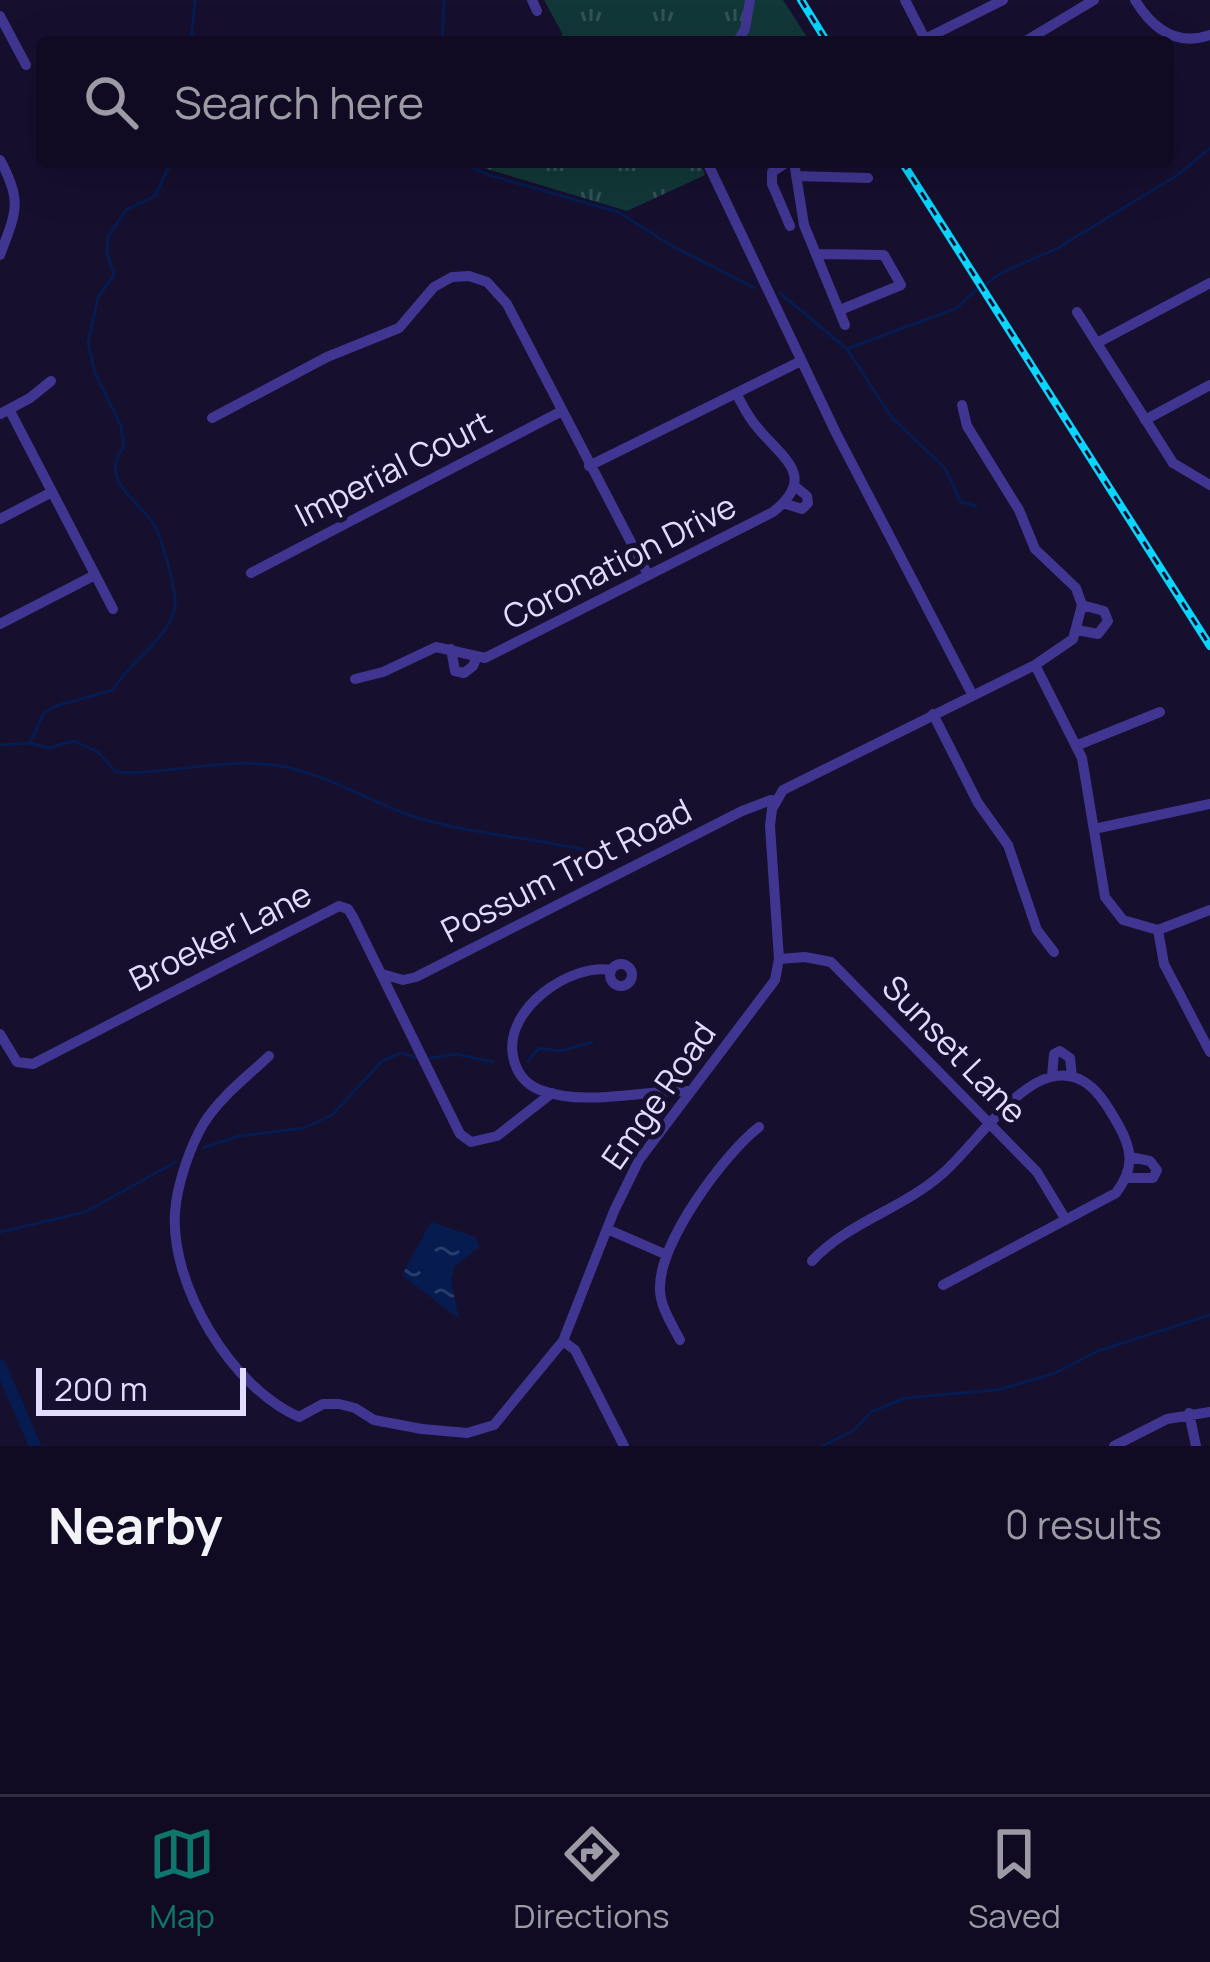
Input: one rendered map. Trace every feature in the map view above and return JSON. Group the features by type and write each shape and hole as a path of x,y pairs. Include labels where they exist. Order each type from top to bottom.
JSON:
{"street":[{"path":"741,36 750,0"},
{"path":"905,0 920,36"},
{"path":"930,36 1003,0"},
{"path":"1046,36 1094,0"},
{"path":"1135,0 1151,25 1179,38 1210,35"},
{"path":"0,16 5,37 26,65"},
{"path":"0,160 17,195 0,255"},
{"path":"710,168 801,361 972,694"},
{"path":"779,168 772,172 772,184 790,226"},
{"path":"793,168 801,213 845,325"},
{"path":"796,176 868,178"},
{"path":"818,254 884,255 901,285 840,310"},
{"path":"212,418 327,357 399,328 434,287 460,276 487,282 507,304 648,575"},
{"path":"1097,344 1210,283"},
{"path":"1077,312 1173,463 1210,484"},
{"path":"589,466 801,361"},
{"path":"50,380 4,412 113,609"},
{"path":"1145,420 1210,385"},
{"name":"Coronation Drive","path":"355,679 383,672 427,649 451,649 476,659 503,651 783,503 796,488 793,468 756,426 736,393"},
{"path":"779,959 770,826 783,790 1059,652 1078,630 1082,605 1069,579 1036,549 1019,510 967,426 962,406"},
{"name":"Imperial Court","path":"251,573 560,412"},
{"path":"0,519 52,492"},
{"path":"0,623 95,574"},
{"path":"1078,630 1098,634 1108,621 1104,611 1082,605"},
{"path":"1035,664 1078,745 1106,897 1113,911 1131,925 1158,930 1210,910"},
{"path":"1078,745 1160,712"},
{"path":"934,714 978,803 1008,845 1036,930 1054,952"},
{"name":"Possum Trot Road","path":"379,973 404,980 416,977 742,811 776,801"},
{"path":"1094,829 1210,804"},
{"name":"Broeker Lane","path":"0,1034 16,1062 33,1064 339,906 353,917 460,1134 472,1142 497,1136 552,1094"},
{"path":"1158,930 1164,964 1210,1052"},
{"name":"Emge Road","path":"269,1056 204,1123 175,1210 183,1264 199,1310 250,1386 269,1404 298,1417 323,1404 339,1404 392,1425 480,1431 494,1425 514,1405 563,1341 640,1160 775,980 779,959"},
{"name":"Sunset Lane","path":"779,959 831,962 1037,1172 1066,1220"},
{"path":"611,970 594,969 530,1002 518,1016 512,1036 515,1066 529,1084 552,1094 688,1091"},
{"path":"1052,1076 1054,1054 1060,1051 1070,1058 1072,1076"},
{"path":"812,1262 825,1247 921,1191 1023,1093 1052,1076 1072,1076 1100,1094 1130,1146 1127,1178 1106,1201 943,1285"},
{"path":"680,1340 659,1285 668,1255 680,1228 735,1148 759,1126"},
{"path":"1127,1178 1156,1174 1155,1163 1130,1157"},
{"path":"607,1229 668,1255"},
{"path":"563,1341 575,1350 624,1446"},
{"path":"1114,1446 1167,1419 1210,1412"},
{"path":"1190,1413 1196,1446"}],"green space":[{"path":"544,0 783,0 806,36 562,36"},
{"path":"484,168 702,168 705,175 627,211"}],"water":[{"path":"431,1222 475,1237 480,1246 455,1266 451,1281 459,1319 402,1275"}],"waterway":[{"path":"192,36 195,0"},
{"path":"442,36 444,0"},
{"path":"986,284 1058,248 1179,174 1210,148"},
{"path":"30,743 44,713 113,690 165,630 175,607 157,531 118,480 115,470 124,446 121,426 95,373 88,343 98,297 114,275 108,237 126,210 155,196 168,168"},
{"path":"473,168 618,212 755,288"},
{"path":"849,348 957,308 977,289"},
{"path":"780,293 847,349 892,418 945,468 961,502 976,506"},
{"path":"0,745 30,743 48,748 74,741 98,752 116,772 245,763 284,767 433,822 585,850"},
{"path":"528,1061 539,1048 560,1051 592,1042"},
{"path":"203,1148 239,1136 304,1128 332,1115 382,1061 401,1053 417,1058"},
{"path":"430,1058 456,1054 493,1062"},
{"path":"0,1232 85,1212 176,1162"},
{"path":"822,1446 853,1431 871,1412 905,1398 996,1390 1053,1374 1098,1351 1210,1315"},
{"path":"0,1365 35,1446"}],"railway":[{"path":"801,0 823,36"},
{"path":"906,168 1210,646"}]}
